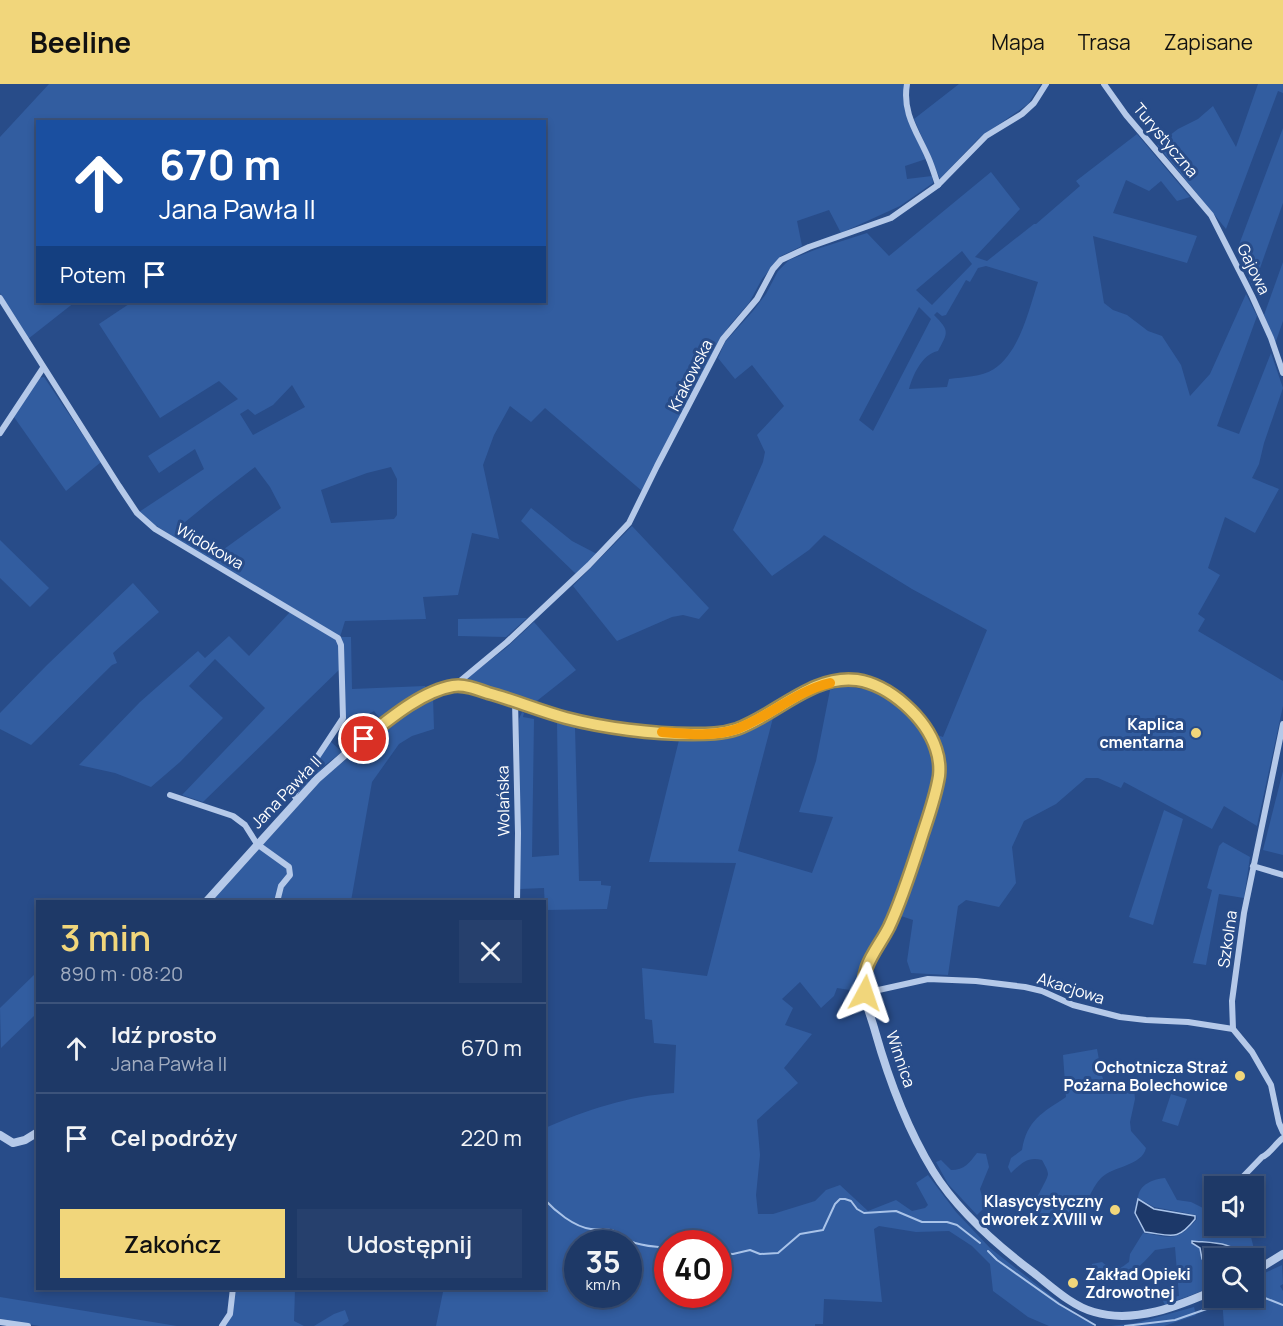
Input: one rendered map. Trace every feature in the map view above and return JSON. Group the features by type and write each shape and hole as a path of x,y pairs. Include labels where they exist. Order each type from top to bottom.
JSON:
{"street":[{"path":"907,84 905,94 909,120 929,158 938,184"},
{"name":"Krakowska","path":"454,686 507,642 589,565 629,523 723,339 757,299 773,269 781,260 809,247 891,218 938,184 986,136 1022,114 1034,103 1046,84"},
{"name":"Turystyczna","path":"1104,84 1126,114 1209,212"},
{"name":"Gajowa","path":"1209,212 1252,296 1271,338 1283,373"},
{"name":"Widokowa","path":"0,298 143,520 338,638 341,645 343,718 300,783 294,795 298,801"},
{"path":"0,433 43,368"},
{"name":"Winnica","path":"566,718 623,728 690,734 719,733 738,728 822,685 840,680 855,680 879,687 902,702 934,743 939,763 939,777 896,911 866,967 862,982 880,1049 908,1121 933,1171 968,1214 1014,1258 1091,1312 1110,1316 1146,1313 1204,1295"},
{"name":"Jana Pawła II","path":"208,900 317,779 389,719 430,693 454,686 468,687 566,718"},
{"name":"Wolańska","path":"515,700 517,900"},
{"name":"Szkolna","path":"1233,1029 1232,1001 1244,913 1283,724"},
{"path":"170,795 233,816 245,825 257,844 289,867 290,875 281,886 278,900"},
{"path":"1253,866 1283,875"},
{"name":"Akacjowa","path":"865,993 928,979 976,981 1042,991 1072,1005 1120,1017 1188,1022 1233,1029"},
{"path":"1233,1029 1252,1052 1271,1085 1283,1132"},
{"path":"0,1135 13,1143 25,1140 36,1133"},
{"path":"1244,1176 1283,1138"},
{"path":"1264,1266 1283,1254"},
{"path":"222,1326 230,1314 232,1290"},
{"path":"0,1322 28,1326"}],"shaded area":[{"path":"49,84 905,84 907,114 926,159 905,166 907,179 932,176 933,183 900,206 841,233 829,210 797,221 802,246 781,256 762,279 749,303 729,326 642,491 545,408 531,422 510,406 494,435 483,465 499,539 472,533 458,595 423,597 426,619 345,621 340,637 351,637 352,689 425,686 427,690 381,720 374,711 355,723 345,719 342,643 150,522 139,512 204,469 195,449 159,473 148,456 238,399 219,381 160,418 99,324 130,303 546,303 546,120 36,120 36,303 74,303 28,339 0,293 0,137","holes":["292,385 305,407 253,435 240,414 248,409 255,415 273,405","255,467 270,487 281,508 213,557 179,536 179,527","391,467 397,479 397,515 394,519 331,523 321,490"]},
{"path":"959,84 1041,84 1028,104 978,139 940,179 914,119"},
{"path":"1258,84 1283,84 1283,93 1278,91 1226,229 1157,145 1178,129 1198,119 1213,106 1236,147"},
{"path":"1283,128 1283,203 1253,288 1237,250"},
{"path":"1137,134 1190,197 1177,201 1161,181 1149,191 1126,180 1113,213 1197,236 1187,263 1093,236 1104,303 1113,310 1127,315 1148,331 1162,336 1181,365 1190,396 1210,374 1246,294 1257,316 1217,426 1239,434 1271,353 1283,388 1259,464 1252,478 1279,489 1255,533 1225,517 1208,568 1220,575 1198,614 1205,619 1198,631 1283,681 1283,706 1257,826 1224,806 1212,829 1124,782 1121,788 1098,778 1086,778 1056,804 1024,821 1012,847 1016,883 999,907 966,900 958,906 948,975 911,973 907,961 913,920 898,915 932,822 942,783 943,764 934,734 943,737 987,630 912,589 824,535 809,550 772,576 733,530 763,462 765,452 757,435 784,406 752,365 735,379 718,358 725,342 753,311 766,294 778,271 789,260 867,233 889,256 991,172 1020,209 975,257 987,261 1036,224 1080,186 1076,181","holes":["962,251 972,264 932,305 916,290","986,266 1038,282 1027,317 1011,352 994,369 984,374 949,379 947,387 909,389 919,366 927,356 938,351 945,335 945,328 934,315 937,312 942,316 946,315 966,280 970,282 978,268","919,307 931,319 873,431 859,420"]},
{"path":"1283,262 1283,321 1275,344 1264,315"},
{"path":"44,377 101,462 66,491 14,417 39,378"},
{"path":"531,508 572,541 597,554 576,574 521,521"},
{"path":"632,526 709,608 699,619 683,615 672,617 617,641 573,586"},
{"path":"0,540 49,588 30,607 0,578"},
{"path":"133,583 159,612 113,653 117,663 112,665 31,745 0,729 0,713"},
{"path":"290,612 332,635 339,644 341,668 203,802 182,795 265,708 215,659 189,686 223,718 180,762 151,787 115,773 79,765 140,702 198,651 205,658 229,636 249,656"},
{"path":"527,618 506,637 458,636 458,619"},
{"path":"534,622 576,670 533,704 485,686 484,688 463,683 464,680 506,648"},
{"path":"845,686 873,691 890,701 916,724 928,744 933,766 929,797 893,909 865,965 856,991 837,988 834,996 821,1008 800,982 782,999 793,1008 785,1025 812,1034 784,1068 798,1083 757,1120 760,1155 756,1195 758,1214 773,1214 815,1201 826,1190 840,1185 868,1211 896,1200 912,1211 928,1205 916,1183 928,1175 956,1212 990,1248 1077,1316 1095,1324 1093,1326 1049,1326 1028,1317 993,1291 990,1264 972,1246 949,1231 916,1232 879,1226 874,1229 882,1302 824,1299 823,1324 815,1324 815,1326 436,1326 443,1292 449,1290 546,1290 546,1128 608,1105 640,1097 674,1093 676,1045 654,1043 652,1020 645,1019 642,968 707,976 736,863 649,862 679,740 706,740 728,736 773,718 738,851 812,873 833,817 799,812 816,761 830,690"},
{"path":"433,697 434,729 412,736 399,744 372,782 351,900 213,900 325,776 407,712"},
{"path":"522,712 523,717 534,719 532,857 559,855 557,722 575,727 579,881 601,881 601,885 611,886 607,909 546,910 544,888 520,889 519,719"},
{"path":"330,741 342,752 325,765 298,797 296,794"},
{"path":"1283,771 1283,855 1263,850"},
{"path":"1164,810 1183,819 1153,925 1129,917"},
{"path":"1223,842 1250,857 1244,898 1219,894 1206,965 1193,963 1212,890 1207,888 1219,846"},
{"path":"36,973 36,1014 1,1048 0,1008"},
{"path":"1097,1049 1105,1085 1108,1089 1112,1093 1134,1089 1131,1131 1146,1148 1139,1159 1101,1178 1090,1195 1081,1199 1074,1206 1064,1224 1055,1226 1034,1212 1032,1208 1048,1174 1042,1160 1028,1160 1011,1173 1008,1167 1011,1158 1022,1150 1032,1124 1066,1097 1063,1055"},
{"path":"1171,1094 1187,1099 1178,1126 1162,1121"},
{"path":"977,1153 986,1154 989,1167 980,1189 985,1207 977,1215 948,1184 936,1162 941,1160 951,1170 956,1170 966,1165"},
{"path":"1165,1178 1177,1200 1191,1202 1204,1208 1204,1236 1251,1236 1254,1248 1204,1248 1204,1290 1165,1305 1163,1301 1165,1298 1179,1296 1175,1247 1155,1250 1132,1272 1118,1280 1102,1280 1090,1272 1092,1264 1102,1262 1116,1270 1121,1268 1129,1262 1130,1254 1143,1233 1167,1237 1179,1235 1197,1219 1196,1215 1154,1207 1138,1198 1144,1186"},
{"path":"1138,1199 1154,1209 1195,1216 1195,1219 1178,1234 1145,1232 1135,1213"},
{"path":"1192,1241 1213,1243 1234,1248 1204,1248 1204,1260 1200,1248"},
{"path":"1282,1265 1283,1284 1280,1286 1283,1291 1283,1326 1224,1326 1223,1308 1264,1308 1264,1273"},
{"path":"234,1290 295,1290 294,1321 304,1326 223,1326 233,1310"},
{"path":"0,1297 177,1326 40,1326 0,1320"},
{"path":"1194,1307 1196,1315 1164,1326 1111,1326 1136,1323"},
{"path":"345,1310 349,1321 342,1326 314,1326 334,1314"}],"waterway":[{"path":"732,1254 750,1250 760,1254 778,1253 800,1234 823,1230 835,1204 840,1199 851,1201 857,1209 864,1213 896,1211 922,1222 947,1222 957,1225 980,1243"},
{"path":"546,1201 559,1213 585,1228 611,1230 628,1240 654,1246"},
{"path":"988,1251 997,1260 1059,1304 1095,1325"},
{"path":"1264,1298 1283,1305"},
{"path":"1125,1326 1175,1320 1209,1308"}],"slow traffic":[{"path":"662,732 719,733 738,728 795,698 830,683"}],"place":[{"name":"Kaplica cmentarna","path":"1196,733"},
{"name":"Ochotnicza Straż Pożarna Bolechowice","path":"1240,1076"},
{"name":"Klasycystyczny dworek z XVIII w","path":"1115,1210"},
{"name":"Zakład Opieki Zdrowotnej","path":"1073,1283"}],"route":[{"path":"364,739 389,719 430,693 454,686 484,691 566,718 616,728 690,734 719,733 738,728 822,685 840,680 855,680 879,687 902,702 930,735 939,763 939,777 896,911 866,967 862,982 865,993"}]}
